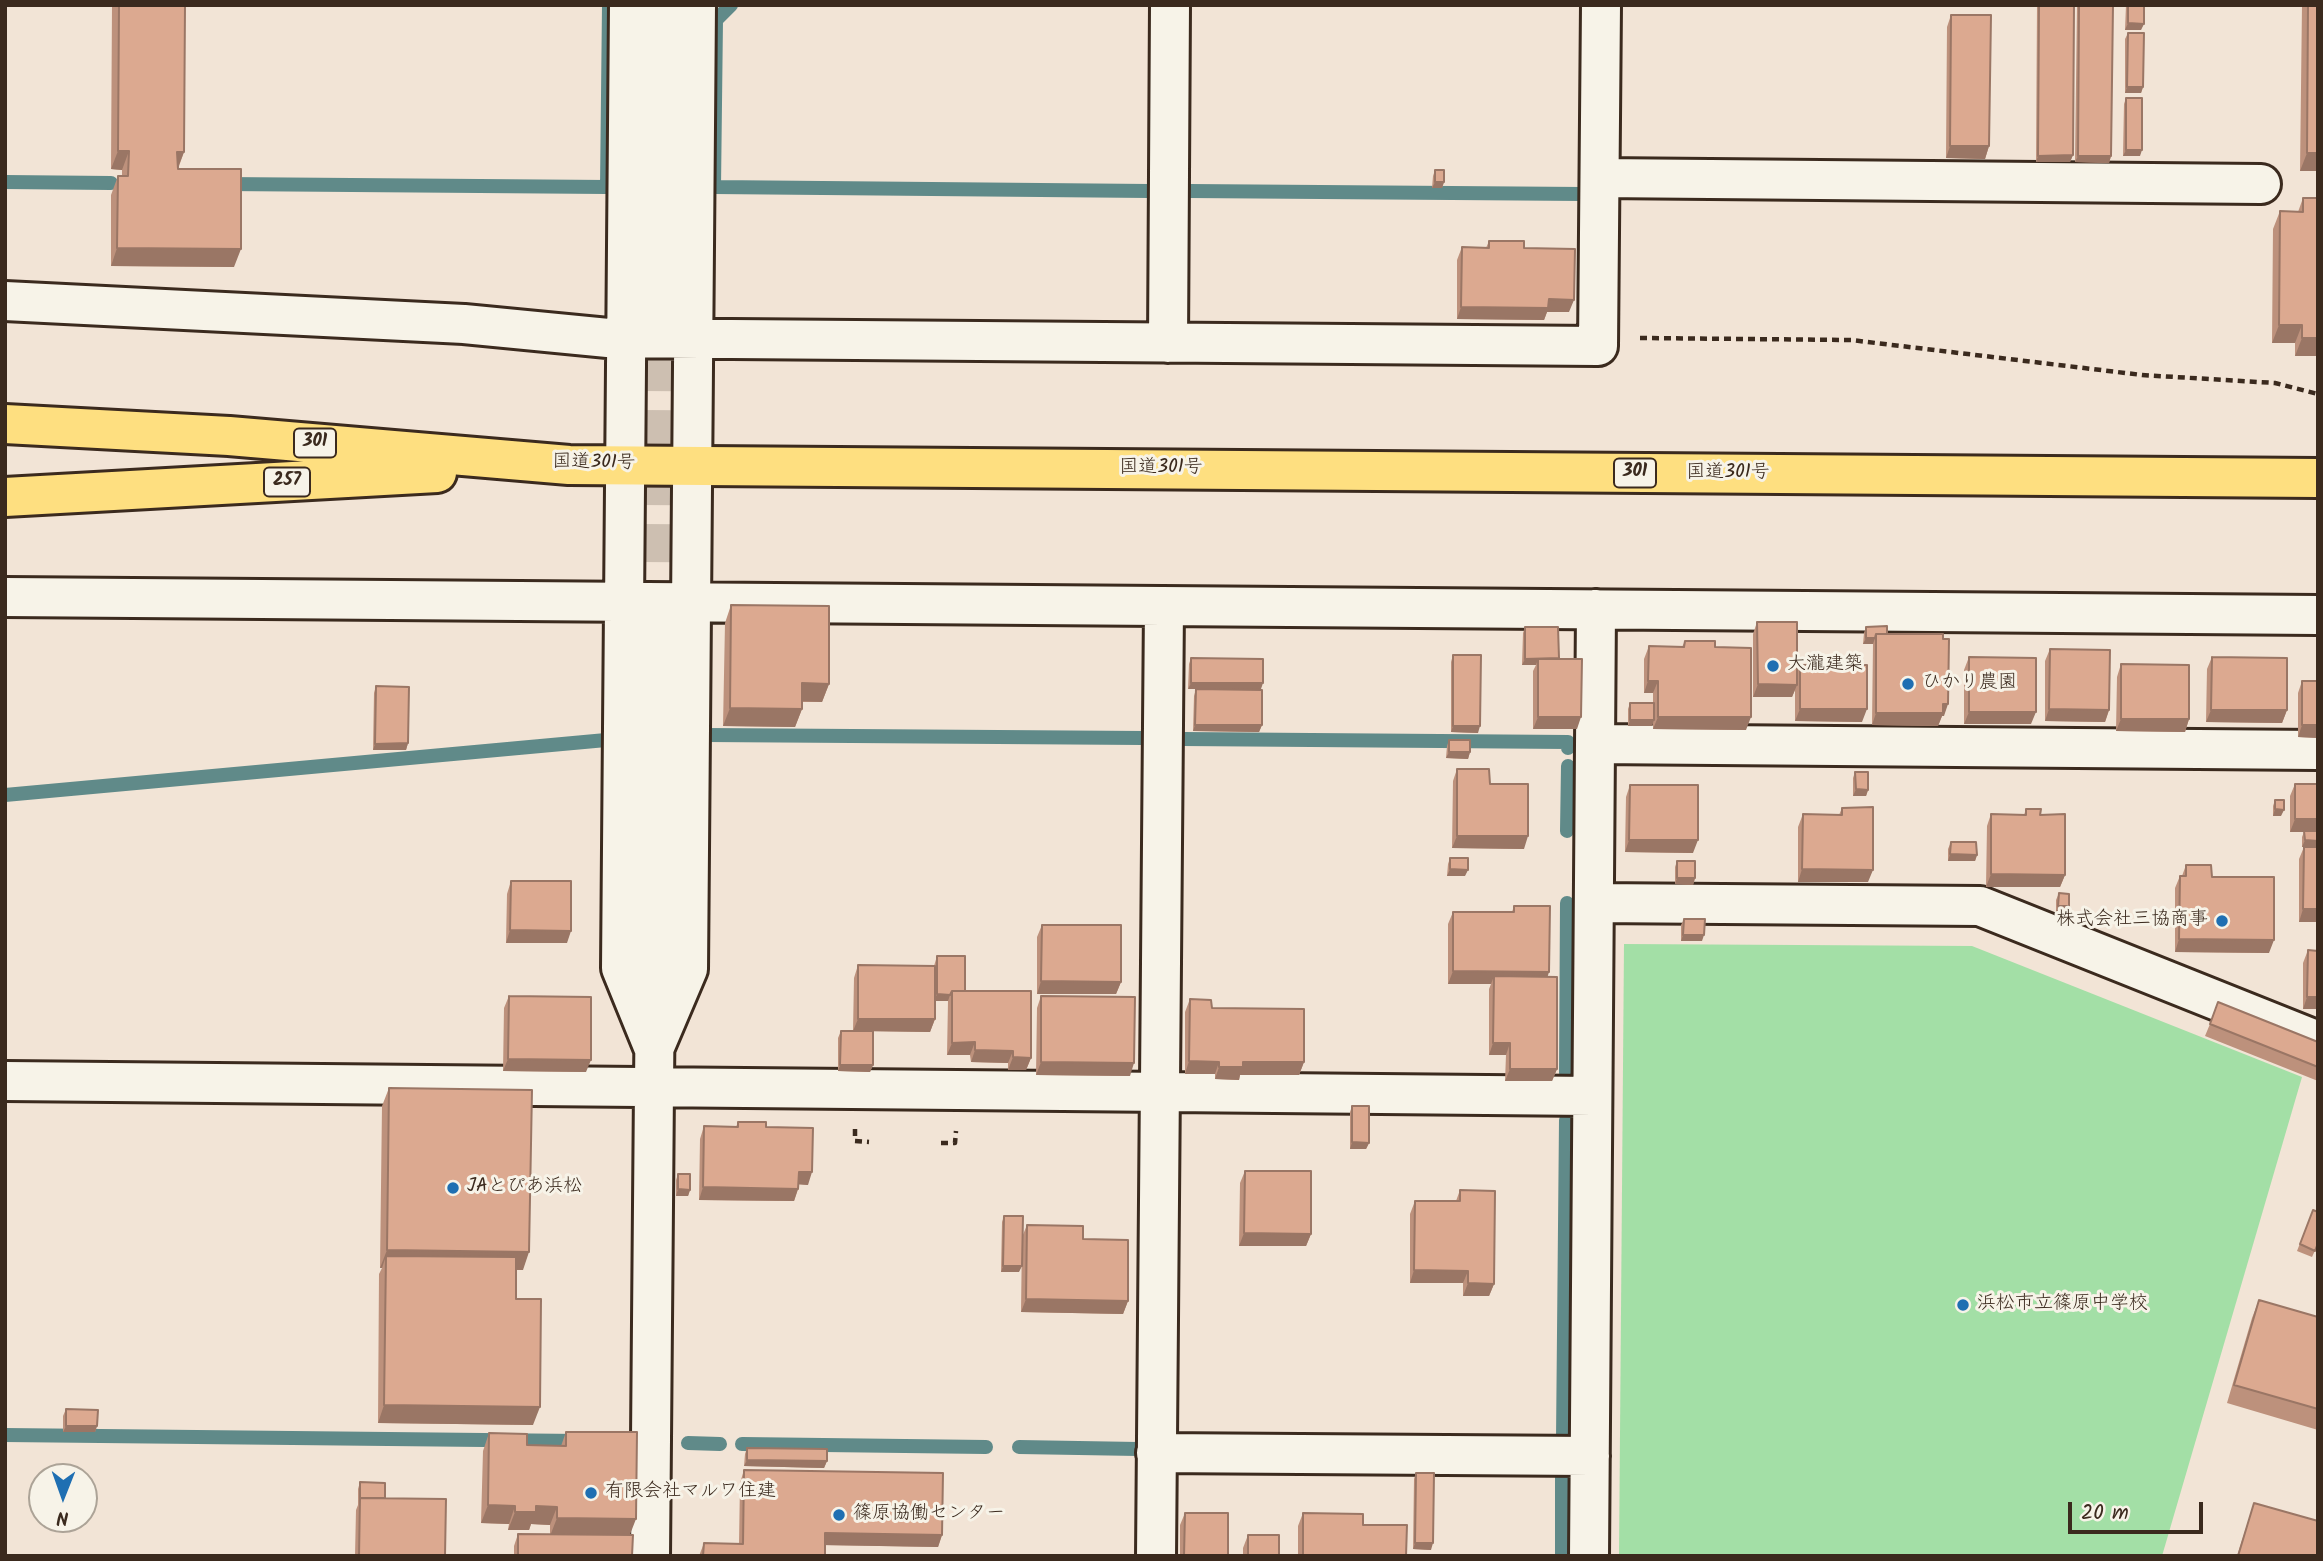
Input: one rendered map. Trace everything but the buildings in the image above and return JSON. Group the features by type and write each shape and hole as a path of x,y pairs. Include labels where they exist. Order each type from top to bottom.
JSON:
{"highway":[{"name":"国道301号","path":"5,424 229,436 569,464 2318,478"},
{"name":"257","path":"5,497 229,486 569,464"}],"street":[{"path":"629,5 621,968 654,1049"},
{"path":"660,312 662,5"},
{"path":"654,1049 688,969 696,5"},
{"path":"1168,342 1170,5"},
{"path":"5,301 464,324 626,338 1598,346 1601,5"},
{"path":"1600,178 2260,184"},
{"path":"5,597 2318,615"},
{"path":"1156,1556 1164,606"},
{"path":"1589,1556 1596,609"},
{"path":"650,1556 658,619"},
{"path":"1595,744 2318,750"},
{"path":"1594,903 1980,906 2318,1041"},
{"path":"5,1081 1592,1096"},
{"path":"1156,1453 1590,1456"}],"path":[{"path":"1598,337 1851,340 2142,375 2275,383 2318,394"}],"green space":[{"name":"浜松市立篠原中学校","path":"1624,944 1972,946 2302,1077 2162,1556 1619,1556"}],"waterway":[{"path":"224,184 607,187 609,5"},
{"path":"731,5 716,20 714,187 1149,191"},
{"path":"5,182 111,183"},
{"path":"1189,191 1583,194"},
{"path":"707,735 1143,738"},
{"path":"1183,739 1568,742 1568,748"},
{"path":"5,795 606,740"},
{"path":"1567,831 1568,766"},
{"path":"1566,1073 1567,903"},
{"path":"1563,1439 1566,1120"},
{"path":"5,1435 580,1441"},
{"path":"688,1443 720,1444"},
{"path":"742,1444 986,1447"},
{"path":"1019,1447 1138,1449"},
{"path":"1562,1472 1562,1556"}],"tunnel":[{"path":"658,619 660,312"}],"place":[{"name":"大瀧建築","path":"1773,666"},
{"name":"ひかり農園","path":"1908,684"},
{"name":"株式会社三協商事","path":"2222,921"},
{"name":"JAとぴあ浜松","path":"453,1188"},
{"name":"浜松市立篠原中学校","path":"1963,1305"},
{"name":"有限会社マルワ住建","path":"591,1493"},
{"name":"篠原協働センター","path":"839,1515"}]}
